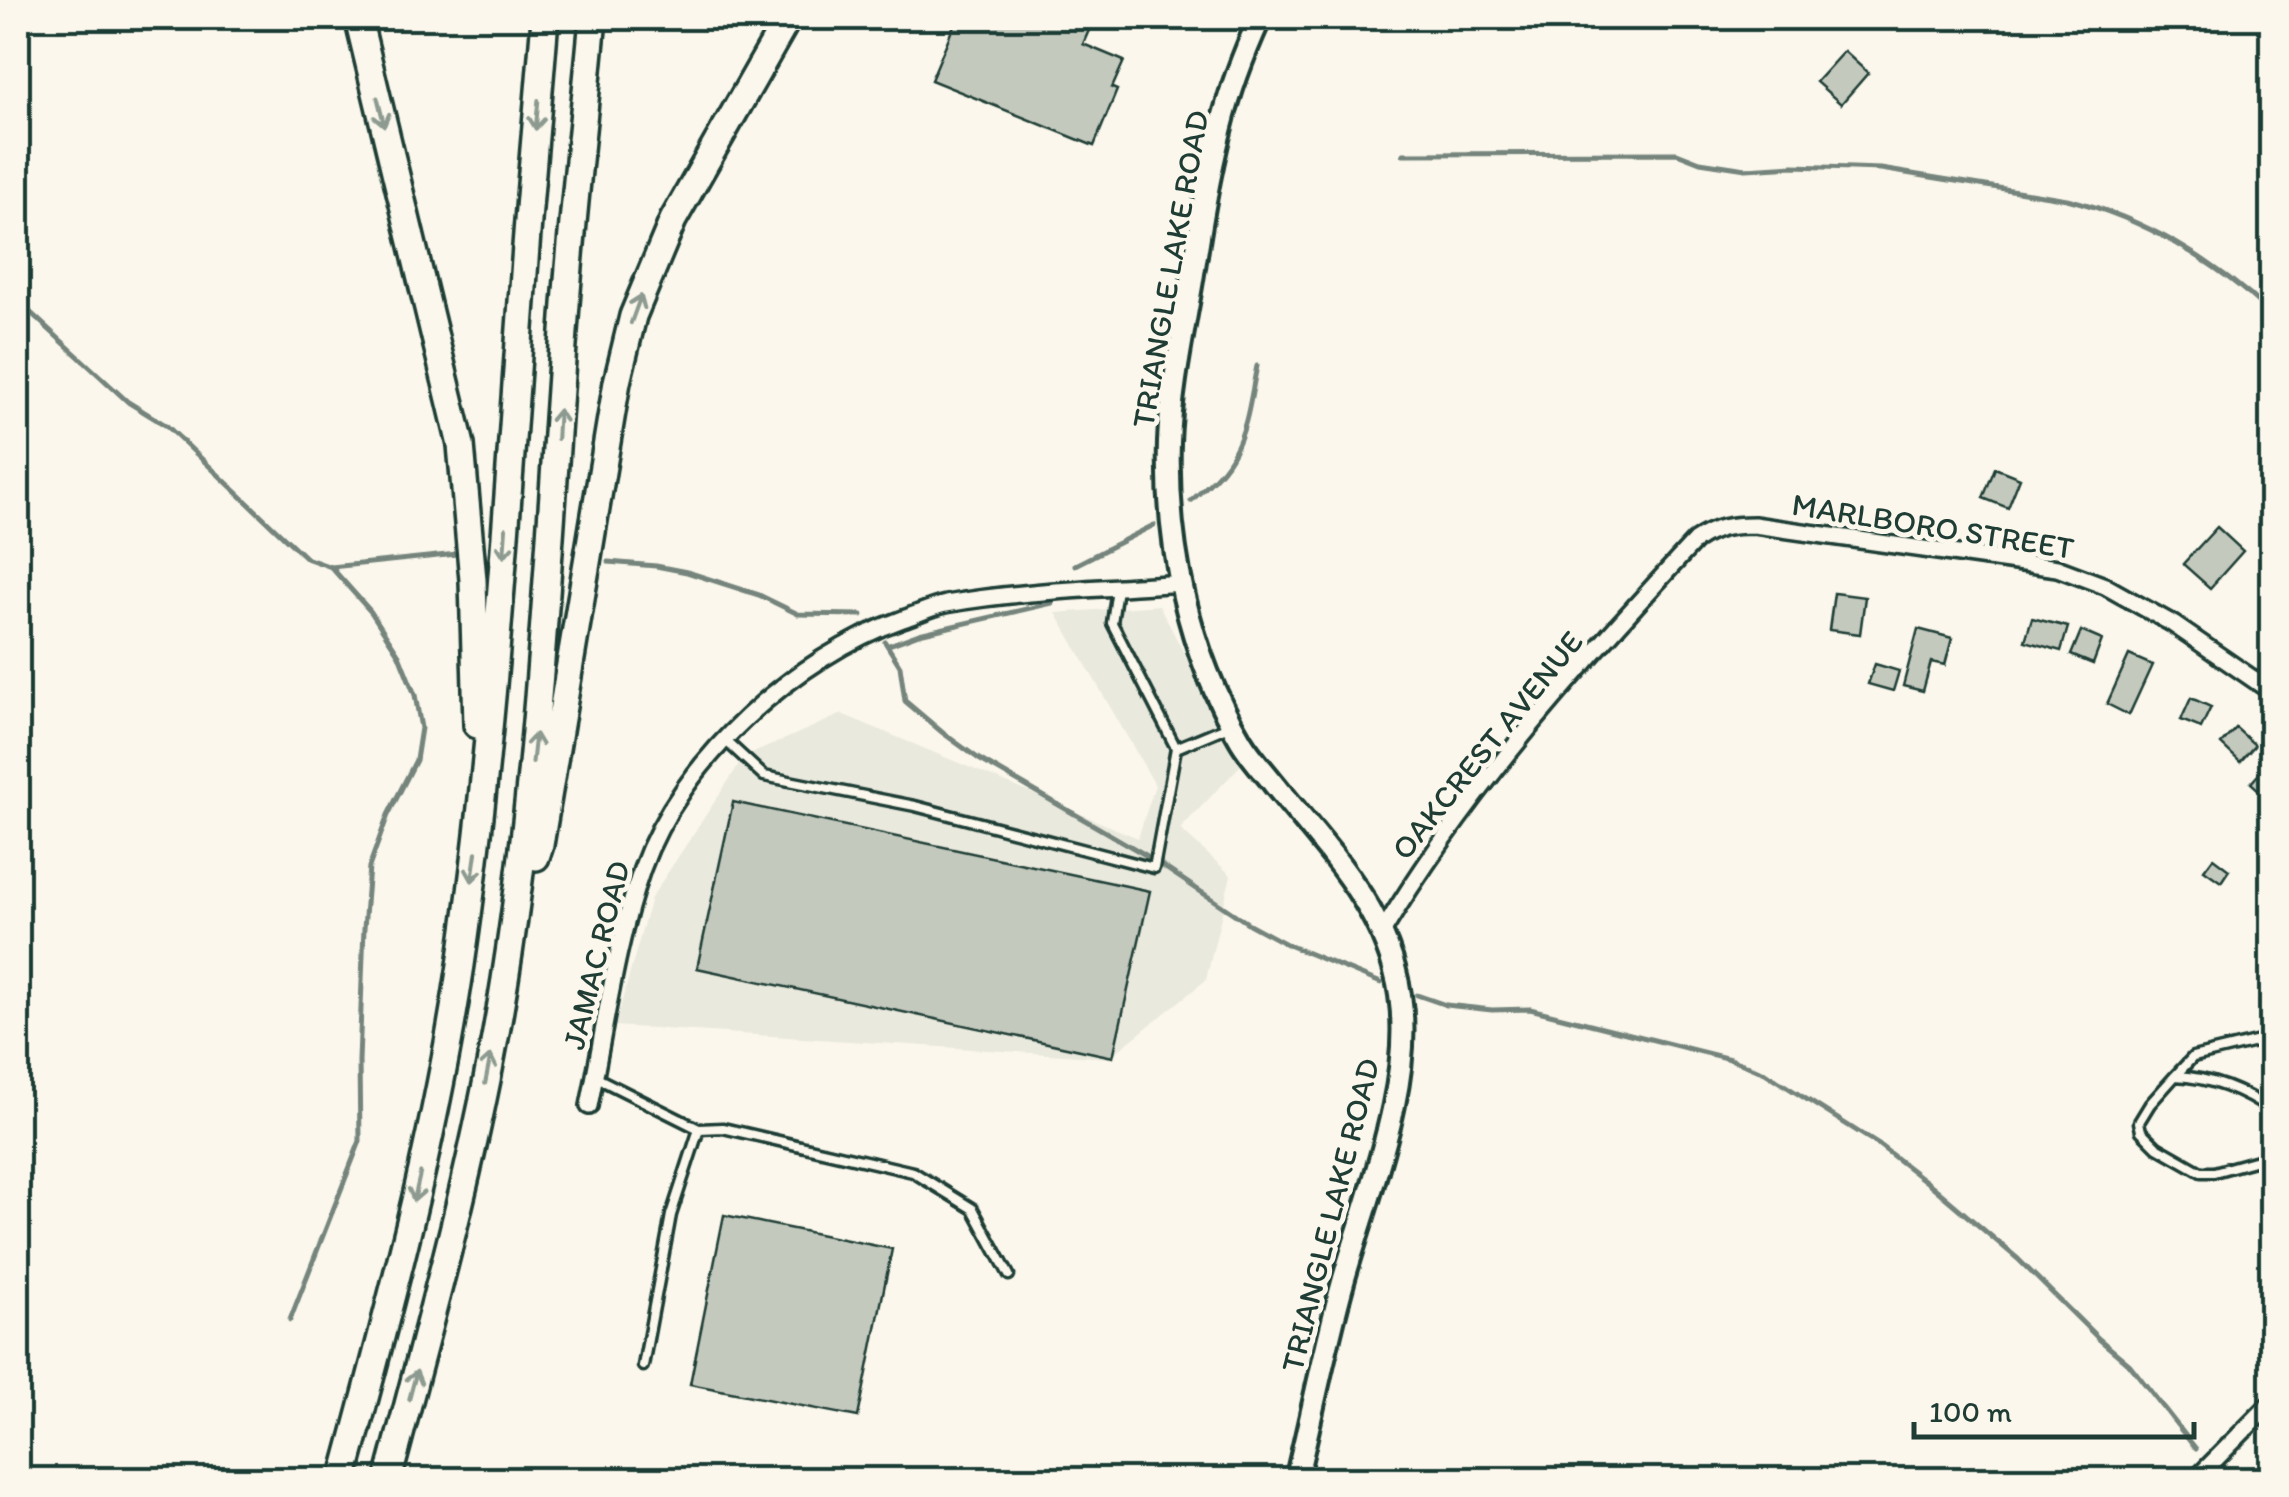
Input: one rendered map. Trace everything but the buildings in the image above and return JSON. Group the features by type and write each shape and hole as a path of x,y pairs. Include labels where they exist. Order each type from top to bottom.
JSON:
{"highway":[{"path":"358,18 462,444 473,580 480,825"},
{"path":"343,1480 431,1128 460,968 480,825 545,18"},
{"path":"388,1480 466,1177 500,1012 514,918 539,700 565,317 593,18"},
{"path":"514,918 540,845 632,316 673,220 788,18"}],"street":[{"name":"TRIANGLE LAKE ROAD","path":"1260,18 1221,126 1177,374 1169,438 1170,502 1180,583 1216,696 1243,745 1321,839 1354,884 1382,933 1400,996 1402,1048 1390,1122 1342,1285 1296,1480"},
{"name":"MARLBORO STREET","path":"1642,598 1696,541 1728,525 1754,525 2057,568 2105,586 2173,624 2272,692"},
{"name":"JAMAC ROAD","path":"589,1106 624,934 643,867 668,815 700,767 782,685 835,650 882,626 942,604 1180,583"},
{"name":"OAKCREST AVENUE","path":"1382,933 1410,885 1511,748 1642,598"},
{"path":"2195,1480 2272,1402"}],"lane":[{"path":"725,740 764,776 915,806 1154,868 1176,748 1112,622 1117,588"},
{"path":"1176,748 1232,725"},
{"path":"2272,1038 2193,1057 2150,1104 2140,1122 2141,1131 2158,1147 2200,1172 2214,1172 2272,1156"},
{"path":"2175,1076 2225,1087 2254,1098 2272,1111"},
{"path":"595,1078 700,1130 723,1128 913,1172 973,1209 1009,1275"},
{"path":"644,1366 672,1215 700,1130"}],"shaded area":[{"path":"1159,605 1242,764 1180,829 1231,875 1206,980 1109,1058 615,1026 651,898 744,757 842,714 1138,838 1155,785 1056,613"}],"waterway":[{"path":"1403,154 1677,153 1700,162 1746,169 1881,169 2067,199 2123,217 2177,244 2227,276 2272,315"},
{"path":"18,301 128,402 167,426 306,558 331,567 457,554"},
{"path":"1191,501 1220,472 1239,442 1257,366"},
{"path":"1075,565 1154,525"},
{"path":"608,562 687,572 759,595 798,614 862,615"},
{"path":"290,1320 360,1141 359,1061 369,867 388,815 416,760 421,728 415,695 399,655 371,612 331,567"},
{"path":"889,645 919,634 1052,603"},
{"path":"885,642 900,666 905,701 979,759 1149,857 1249,924 1288,945 1381,983"},
{"path":"1417,995 1446,1005 1530,1009 1730,1059 1765,1073 1879,1145 2018,1259 2130,1365 2196,1449"}]}
